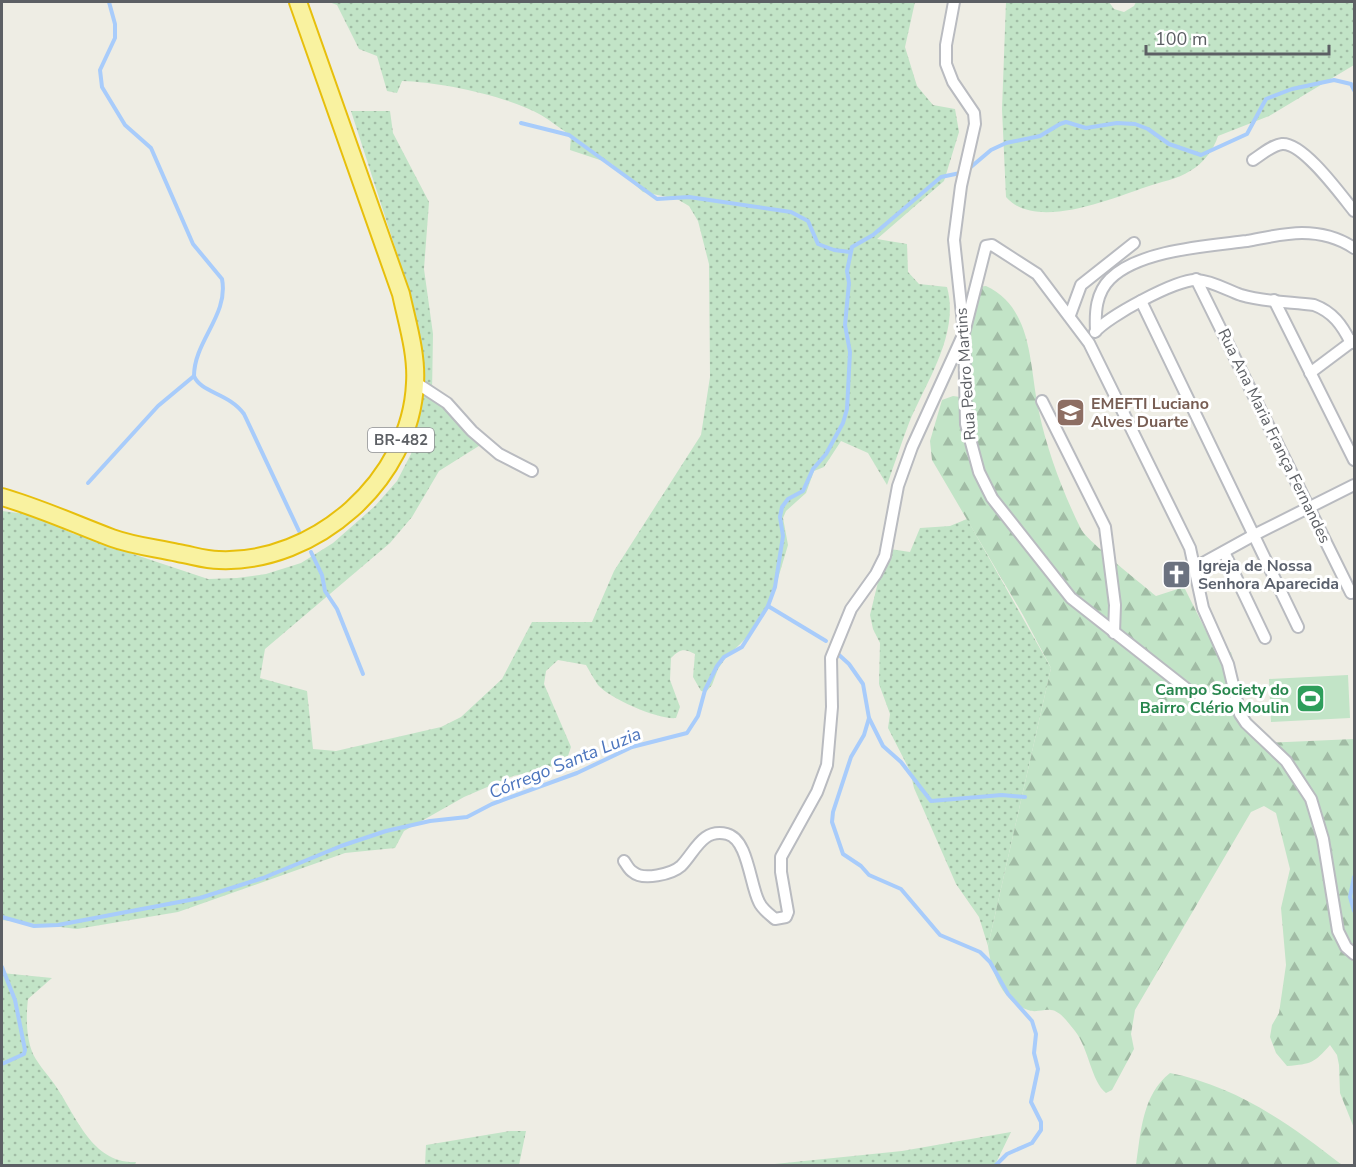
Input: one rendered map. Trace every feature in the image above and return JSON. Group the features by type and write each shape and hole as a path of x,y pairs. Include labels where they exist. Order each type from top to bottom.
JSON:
{"highway":[{"name":"BR-482","path":"2,497 41,508 113,538 139,546 217,560 256,557 310,540 364,496 383,476 409,420 415,382 410,337 401,294 298,2"}],"street":[{"name":"Rua Pedro Martins","path":"954,2 946,45 946,64 953,82 974,113 975,124 955,216 954,240 964,333 966,424 979,472 992,498 1071,598 1188,690 1204,697 1237,704"},
{"path":"1253,160 1278,145 1293,146 1309,158 1354,211"},
{"path":"1096,331 1097,302 1110,279 1121,271 1144,261 1205,245 1300,233 1323,235 1354,248"},
{"path":"1070,315 1081,285 1134,243"},
{"path":"624,861 633,873 641,876 672,871 680,867 703,838 713,834 729,834 742,848 759,903 775,919 786,917 788,912 781,872 781,857 817,792 827,765 832,707 831,658 851,609 876,574 885,556 896,497 912,447 964,333 988,245 1037,274 1089,342 1179,523 1196,567 1203,608 1228,664 1237,704 1246,723 1286,761 1311,799 1323,839 1338,931 1346,947 1354,954"},
{"path":"1089,342 1096,331 1113,317 1182,282 1196,279 1242,295 1325,309 1342,325 1353,342 1310,373"},
{"name":"Rua Ana Maria França Fernandes","path":"1196,279 1351,593"},
{"path":"1274,300 1354,460"},
{"path":"1141,301 1298,627"},
{"path":"415,382 447,403 472,431 499,454 532,471"},
{"path":"1042,401 1105,527 1115,605 1114,633"},
{"path":"1196,567 1354,485"},
{"path":"1224,552 1265,638"}],"green space":[{"path":"329,2 915,2 905,47 917,86 933,105 955,109 959,132 944,181 877,239 907,244 908,272 919,284 947,287 950,305 949,322 939,357 909,423 887,485 868,453 841,441 824,467 814,471 806,493 786,511 783,518 788,545 771,602 746,638 725,659 706,692 701,691 693,677 695,654 682,650 671,658 670,680 680,707 676,718 658,716 623,702 598,685 586,665 558,660 546,671 544,684 571,747 568,756 549,768 513,776 464,797 404,831 395,848 345,853 178,912 77,929 2,920 2,511 34,515 74,534 93,536 100,543 208,579 266,574 301,563 333,543 375,506 397,481 411,454 421,404 423,364 420,338 412,300 351,111 390,111 393,133 429,202 424,269 433,334 432,393 482,444 439,471 412,517 390,543 265,649 260,678 307,691 313,749 336,751 441,727 461,717 502,679 532,622 592,622 614,571 701,435 710,377 709,264 698,221 689,206 677,199 643,192 612,164 570,150 571,136 527,108 473,91 418,82 402,81 397,93 387,91 377,56 359,49 337,5"},
{"path":"1006,2 1109,2 1114,9 1124,12 1136,2 1354,2 1354,65 1269,116 1218,136 1204,160 1180,176 1074,209 1054,212 1035,211 1019,207 1006,197 1002,109"},
{"path":"986,286 1002,296 1013,309 1021,324 1027,341 1046,441 1068,501 1085,535 1156,596 1184,587 1214,647 1222,654 1231,652 1253,739 1263,743 1354,739 1354,1128 1340,1093 1337,1055 1330,1045 1312,1062 1287,1066 1276,1053 1270,1037 1272,1025 1279,1013 1286,965 1281,908 1290,869 1276,813 1264,806 1251,812 1135,1010 1131,1034 1134,1049 1112,1090 1106,1093 1101,1088 1080,1038 1064,1018 1055,1011 1031,1011 1019,1006 1005,993 995,975 988,946 1051,668 1023,615 932,460 930,441 942,400 953,396 960,397 975,287"},
{"path":"967,519 1051,668 988,946 979,917 956,884 914,788 910,771 888,728 890,714 879,684 880,643 873,629 870,615 878,582 890,549 910,552 920,528 950,526"},
{"name":"Campo Society do Bairro Clério Moulin","path":"1348,675 1350,718 1271,722 1269,679"},
{"path":"2,973 52,978 28,999 27,1027 33,1054 79,1125 97,1147 108,1156 121,1161 136,1162 135,1165 2,1165"},
{"path":"1170,1073 1194,1079 1240,1097 1282,1121 1342,1165 1136,1165 1148,1103 1161,1082"},
{"path":"510,1131 526,1131 519,1165 425,1165 426,1145"},
{"path":"1011,1132 995,1165 765,1165 902,1151"}],"waterway":[{"path":"109,2 115,24 115,38 100,70 102,87 125,125 151,148 193,244 222,279 221,304 199,351 194,376 203,386 231,402 244,414 299,531"},
{"name":"Córrego Santa Luzia","path":"2,917 34,926 58,925 200,898 263,878 341,846 386,831 430,821 467,817 492,804 577,773 632,747 687,733 698,716 705,690 717,666 724,657 742,647 768,606 775,587 783,536 780,517 782,507 788,499 803,491 813,469 826,454 843,423 847,409 850,352 845,325 849,283 847,271 852,247 873,235 941,177 965,172 991,150 1006,143 1040,136 1066,122 1086,128 1117,123 1135,124 1148,129 1169,144 1201,155 1247,134 1266,99 1292,89 1334,80 1351,84 1354,90"},
{"path":"521,123 569,135 657,199 689,197 791,212 808,221 818,244 834,250 850,252"},
{"path":"88,483 158,406 194,376"},
{"path":"311,552 322,575 325,591 337,609 363,674"},
{"path":"768,606 826,641"},
{"path":"838,654 849,664 863,684 869,718 864,735 851,757 833,812 832,822 843,854 861,866 869,875 901,889 940,935 980,952 990,962 1008,994 1032,1021 1036,1034 1034,1053 1038,1069 1031,1102 1041,1122 1041,1130 1032,1143 1007,1154 995,1166"},
{"path":"869,718 883,746 901,762 931,801 1002,795 1025,797"},
{"path":"1354,877 1350,897 1354,911"},
{"path":"2,967 15,1000 25,1050 24,1054 2,1064"}],"place":[{"name":"EMEFTI Luciano Alves Duarte","path":"1070,413"},
{"name":"Igreja de Nossa Senhora Aparecida","path":"1177,575"},
{"name":"Campo Society do Bairro Clério Moulin","path":"1310,699"}]}
